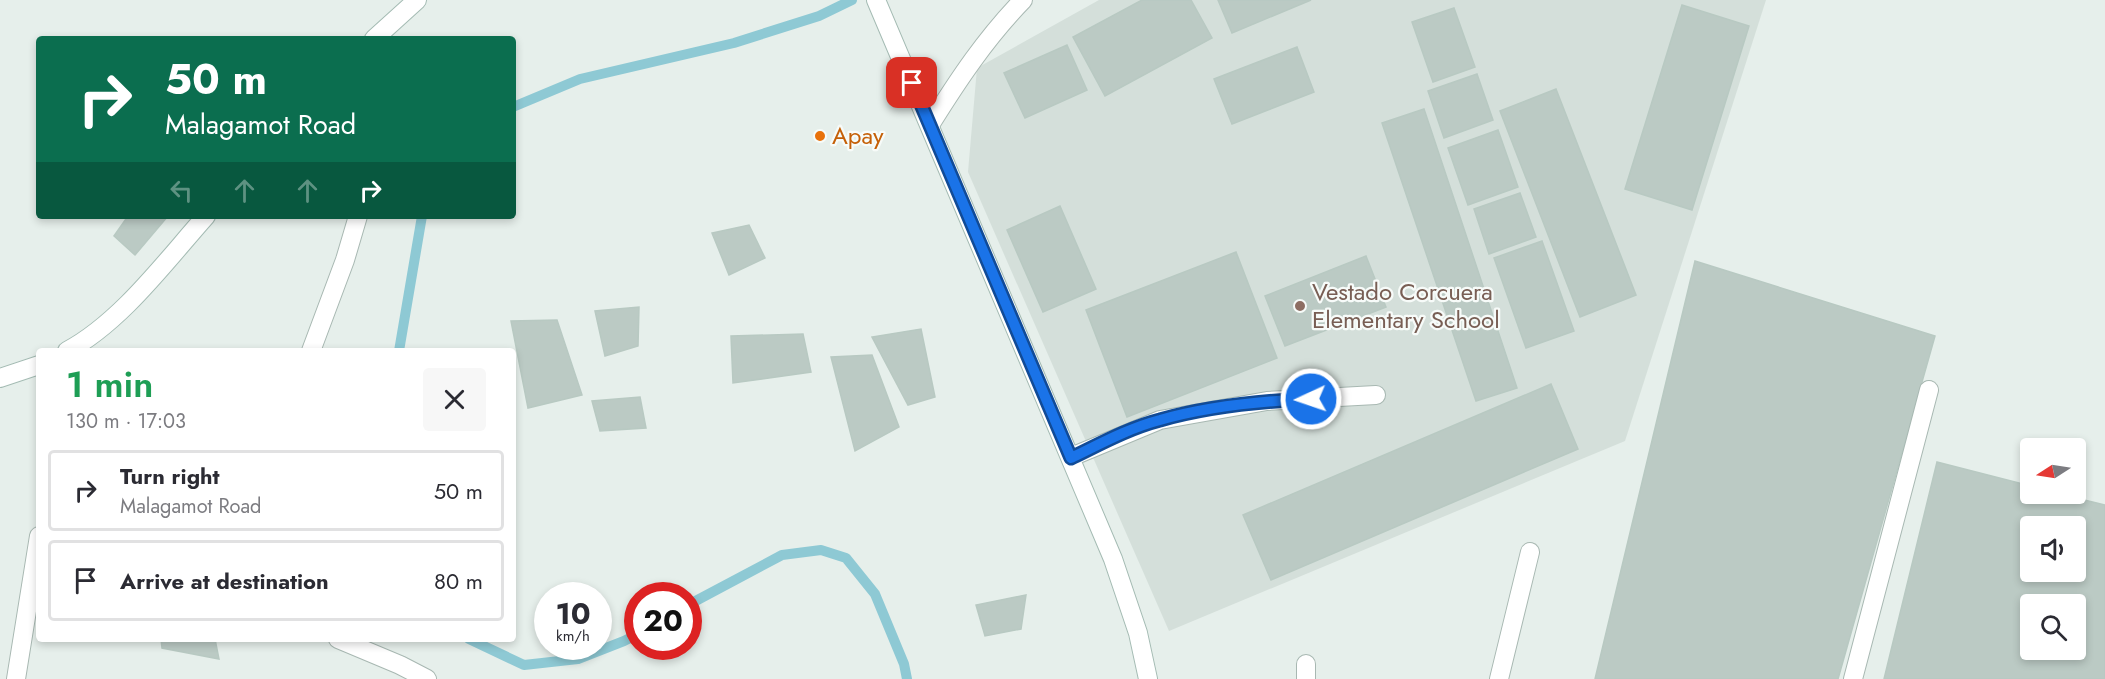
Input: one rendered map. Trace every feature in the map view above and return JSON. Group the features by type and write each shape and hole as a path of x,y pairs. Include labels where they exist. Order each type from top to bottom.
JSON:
{"street":[{"path":"392,30 417,0"},
{"path":"876,0 1113,559 1138,633 1148,679"},
{"path":"930,125 981,47 1023,0"},
{"path":"73,348 84,342 132,299 203,219"},
{"path":"312,348 345,260 357,219"},
{"path":"0,378 36,366"},
{"path":"1853,679 1929,390"},
{"path":"1071,458 1130,431 1172,417 1268,401 1376,395"},
{"path":"1499,679 1530,552"},
{"path":"16,679 36,555"},
{"path":"345,642 400,665 426,679"}],"shaded area":[{"name":"Vestado Corcuera Elementary School","path":"1099,0 1766,0 1625,441 1169,631 968,172 977,68"}],"building":[{"path":"1142,0 1191,0 1212,38 1105,96 1073,37"},
{"path":"1218,0 1311,0 1232,33"},
{"path":"1682,5 1749,26 1692,210 1625,189"},
{"path":"1454,8 1475,67 1433,82 1412,22"},
{"path":"1067,45 1087,90 1025,118 1004,73"},
{"path":"1297,47 1314,92 1232,124 1214,79"},
{"path":"1477,74 1493,120 1444,138 1428,91"},
{"path":"1556,89 1636,295 1580,317 1500,111"},
{"path":"1424,109 1517,388 1476,401 1382,123"},
{"path":"1498,130 1518,187 1468,205 1448,148"},
{"path":"1520,193 1536,237 1489,254 1474,209"},
{"path":"1060,206 1096,289 1043,312 1007,230"},
{"path":"126,219 165,219 135,255 114,236"},
{"path":"749,225 765,258 729,275 712,233"},
{"path":"1542,241 1574,331 1526,348 1494,258"},
{"path":"1236,252 1277,358 1127,417 1086,310"},
{"path":"1366,256 1386,307 1285,346 1265,296"},
{"path":"1695,261 1935,336 1838,679 1595,679"},
{"path":"639,307 638,346 605,356 595,311"},
{"path":"557,320 582,395 528,408 511,321"},
{"path":"921,329 935,397 908,405 872,337"},
{"path":"803,334 811,372 733,383 731,336"},
{"path":"872,355 899,427 855,451 831,357"},
{"path":"1551,384 1578,449 1271,580 1243,515"},
{"path":"640,397 646,428 600,431 592,401"},
{"path":"1937,462 2020,483 2020,504 2086,504 2086,500 2105,505 2105,679 1884,679"},
{"path":"1026,595 1021,629 985,636 976,605"},
{"path":"161,642 216,642 219,659 162,648"}],"waterway":[{"path":"516,106 580,79 734,43 819,16 852,0"},
{"path":"400,348 421,219"},
{"path":"702,598 782,555 821,550 846,558 875,594 904,664 907,679"},
{"path":"475,642 524,665 578,659 624,641"}],"place":[{"name":"Apay","path":"820,136"},
{"name":"Vestado Corcuera Elementary School","path":"1300,306"}],"route":[{"path":"912,83 1071,458 1160,420 1268,401 1311,399"}]}
